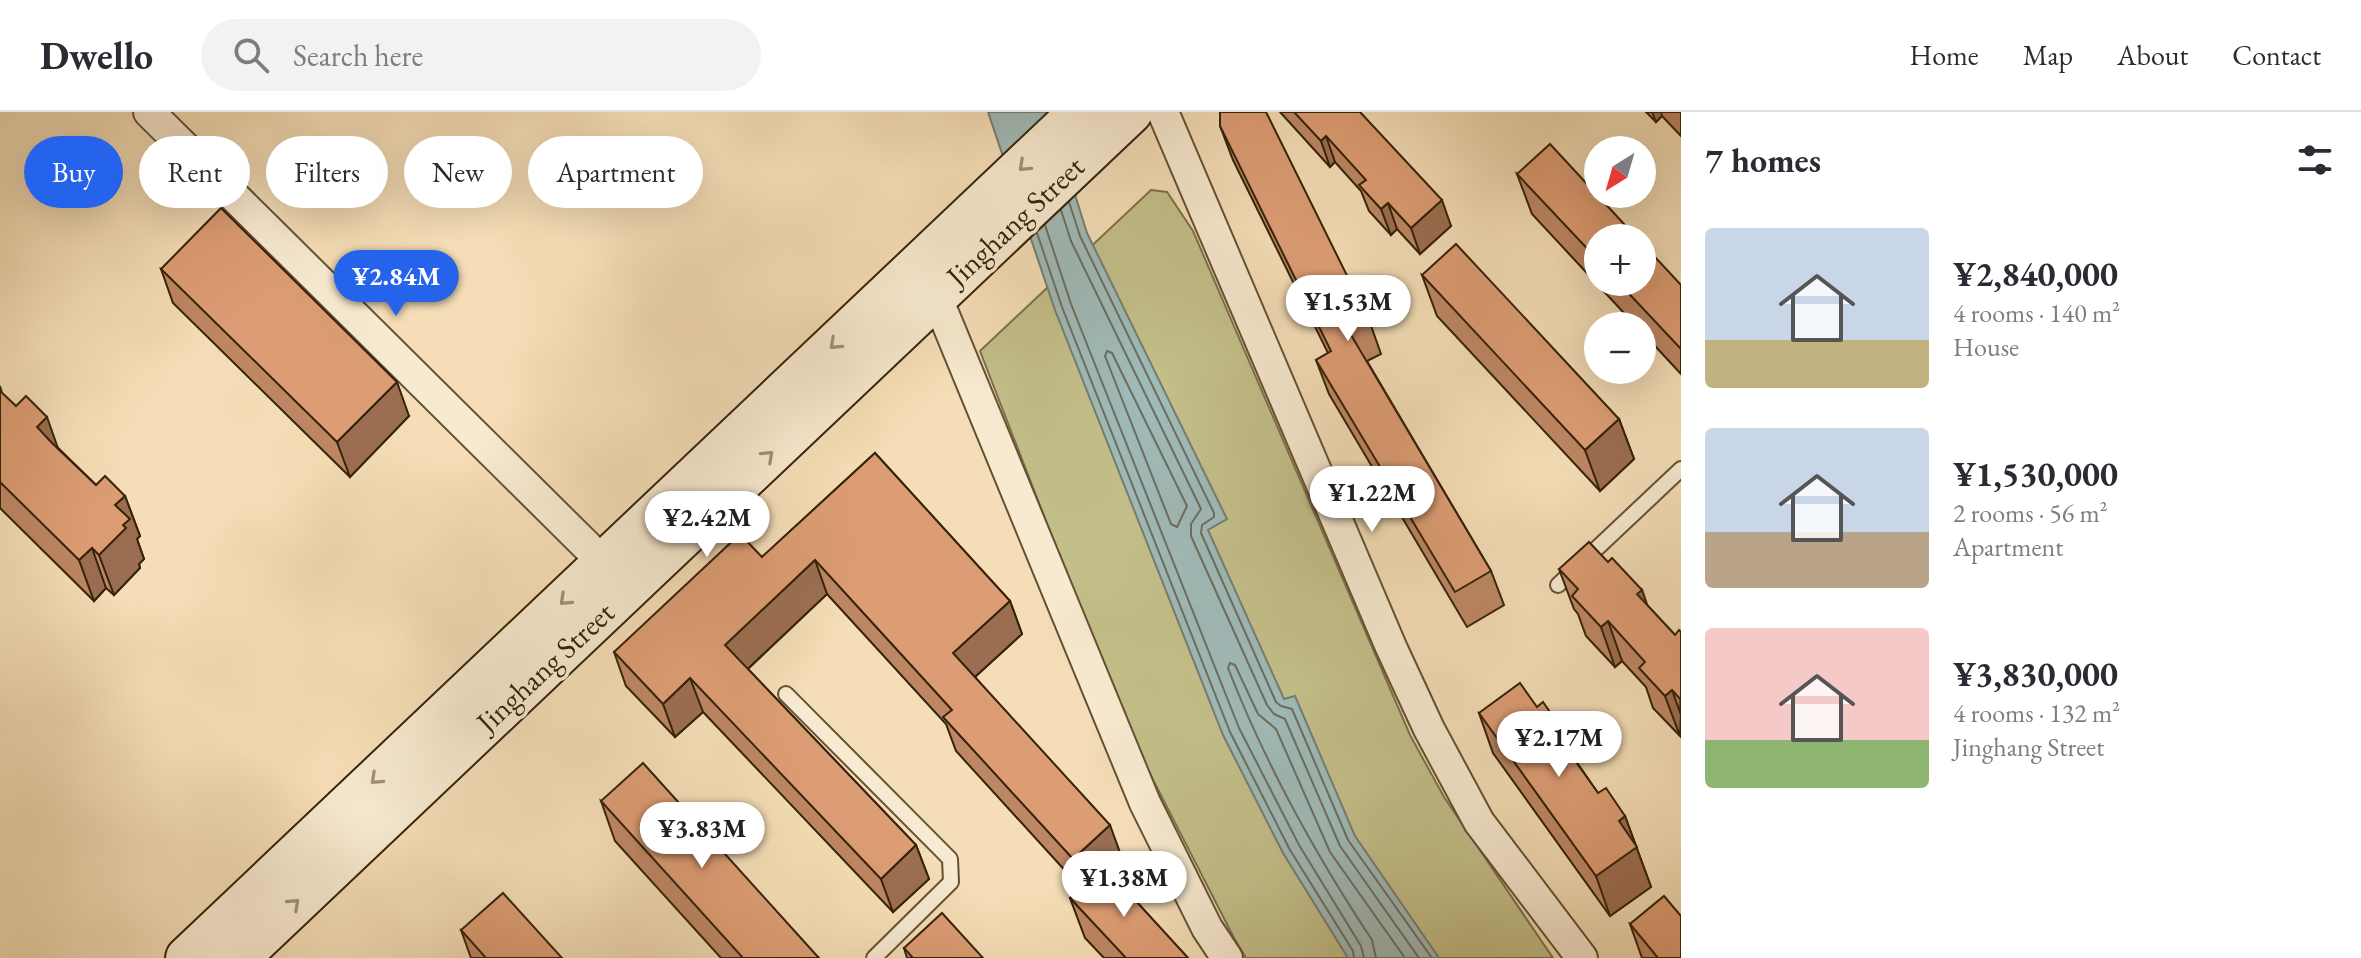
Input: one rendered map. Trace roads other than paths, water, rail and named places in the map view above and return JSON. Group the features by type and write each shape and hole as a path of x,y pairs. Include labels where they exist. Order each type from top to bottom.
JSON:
{"main road":[{"name":"Jinghang Street","path":"187,958 1080,112"},
{"name":"Jinghang Street","path":"238,958 1131,112"}],"street":[{"path":"149,112 604,563"},
{"path":"1163,112 1391,647 1429,729 1479,822 1582,958"},
{"path":"936,296 1145,803 1207,928 1227,958"}],"lane":[{"path":"1558,585 1681,469"},
{"path":"786,694 950,859 951,882 874,958"}],"water":[{"path":"988,112 1049,112 1087,233 1227,519 1208,530 1284,699 1295,696 1355,836 1439,958 1348,958 1283,853 1223,735 1055,310"}]}
